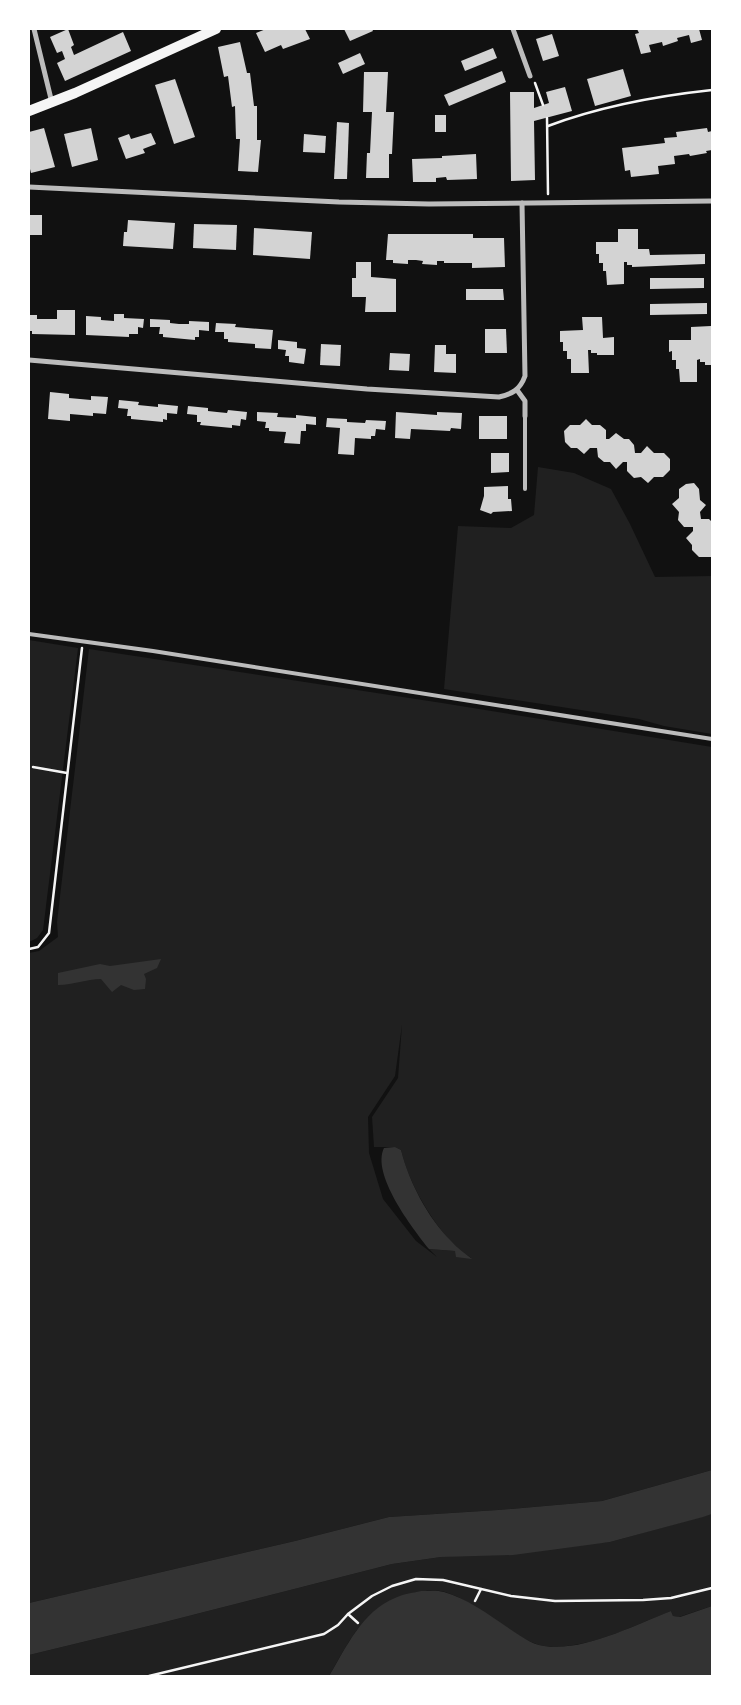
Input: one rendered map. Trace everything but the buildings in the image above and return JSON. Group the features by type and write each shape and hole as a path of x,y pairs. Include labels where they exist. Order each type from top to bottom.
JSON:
{"main road":[{"path":"29,111 216,29"}],"street":[{"path":"34,29 52,102"},
{"path":"513,29 530,76"},
{"path":"29,187 339,202 429,204 712,200"},
{"path":"29,360 240,379 444,394 499,396 510,394 517,390 525,376 522,203"},
{"path":"517,390 526,401 525,416"}],"lane":[{"path":"524,489 525,416"},
{"path":"29,634 712,739"}],"path":[{"path":"530,76 538,88 543,105"},
{"path":"548,126 568,118 646,99 712,90"},
{"path":"547,118 548,203"},
{"path":"29,949 38,947 49,932 82,641"},
{"path":"33,767 67,773"},
{"path":"148,1676 324,1634 338,1625 359,1604 392,1586 416,1579 443,1580 511,1596 555,1602 671,1598 712,1588"},
{"path":"474,1601 481,1588"},
{"path":"348,1614 358,1623"}],"shaded area":[{"path":"538,467 574,473 611,489 655,577 712,576 712,734 664,726 639,719 444,689 458,526 511,528 534,515"},
{"path":"29,640 78,648 43,930 37,938 29,942"},
{"path":"89,649 442,703 712,747 712,1470 602,1501 389,1517 295,1541 29,1603 29,953 39,951 58,937 57,922","holes":["402,1025 398,1078 372,1117 374,1147 395,1147 401,1150 414,1186 434,1220 450,1241 471,1258 455,1251 429,1249 437,1257 416,1241 383,1199 369,1153 368,1117 395,1076"]},
{"path":"161,959 157,968 144,974 146,979 145,989 134,990 121,985 112,992 101,979 58,985 58,973 100,964 110,966"},
{"path":"395,1147 401,1150 414,1187 427,1211 453,1244 472,1259 456,1257 455,1251 429,1249 404,1215 388,1186 383,1172 382,1159 384,1148"},
{"path":"712,1470 712,1514 703,1517 610,1542 513,1555 441,1557 392,1564 29,1655 29,1603 295,1541 389,1517 602,1501"},
{"path":"712,1514 712,1606 679,1617 673,1616 671,1611 609,1636 576,1645 544,1646 530,1642 474,1606 451,1594 441,1591 428,1591 395,1599 371,1615 352,1636 329,1676 29,1676 29,1655 392,1564 441,1557 610,1542"},
{"path":"421,1591 441,1591 460,1598 534,1643 559,1647 576,1645 609,1636 671,1611 673,1616 680,1617 712,1606 712,1676 329,1676 356,1631 373,1612 383,1604 398,1597"}]}
